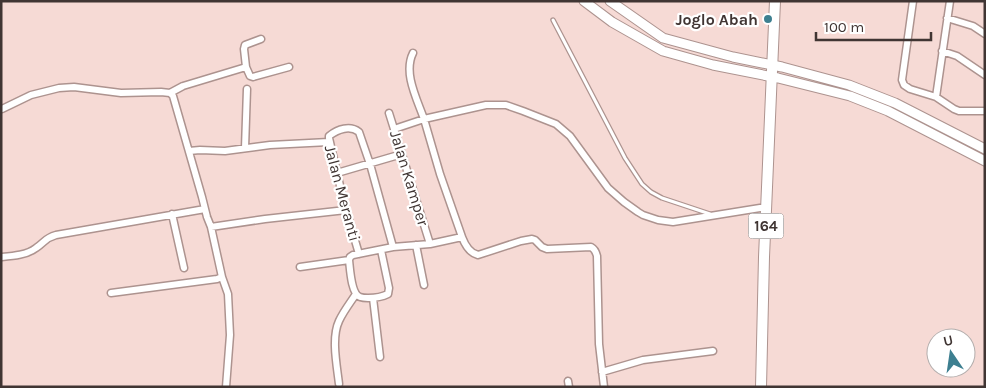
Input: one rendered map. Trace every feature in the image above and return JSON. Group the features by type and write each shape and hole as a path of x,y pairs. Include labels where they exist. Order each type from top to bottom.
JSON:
{"main road":[{"name":"164","path":"761,387 775,1"}],"street":[{"path":"584,1 612,22 663,51 713,66 771,77 850,96 888,110 985,161"},
{"path":"610,1 663,38 849,85 915,112 985,150"},
{"path":"913,1 902,80 904,85 936,97 960,111 985,111"},
{"path":"936,97 950,1"},
{"path":"947,18 973,26 985,34"},
{"path":"261,38 245,45 244,48 246,67 250,76 253,77 289,67"},
{"path":"942,51 957,56 985,75"},
{"path":"413,53 409,67 412,84 462,237 473,254 478,255 532,239 547,249 594,248 597,256 599,344 604,387"},
{"path":"2,109 31,95 59,88 74,87 121,92 170,93 183,86 246,67"},
{"path":"245,148 246,89"},
{"path":"170,93 175,101 228,294 230,335 226,387"},
{"path":"394,129 424,118 486,105 506,105 556,124 570,136 608,188 643,215 673,222 766,208"},
{"name":"Jalan Kamper","path":"389,113 430,244"},
{"name":"Jalan Meranti","path":"360,254 346,210 329,136 336,131 352,128 359,132 370,164"},
{"path":"189,151 225,151 299,143 329,142"},
{"path":"337,173 402,154"},
{"path":"370,164 393,247"},
{"path":"1,257 26,253 36,248 45,239 56,235 205,209"},
{"path":"211,227 346,210"},
{"path":"172,214 184,268"},
{"path":"300,267 349,260 353,255 393,247 430,244 462,237"},
{"path":"416,245 424,285"},
{"path":"349,260 356,294 360,298 373,298 388,294 389,288 381,250"},
{"path":"111,293 222,277"},
{"path":"339,384 335,331 356,294"},
{"path":"373,298 380,357"},
{"path":"602,372 643,360 713,351"}],"lane":[{"path":"553,20 625,158 642,184 650,192 662,198 713,215"}],"place":[{"name":"Joglo Abah","path":"768,19"}]}
